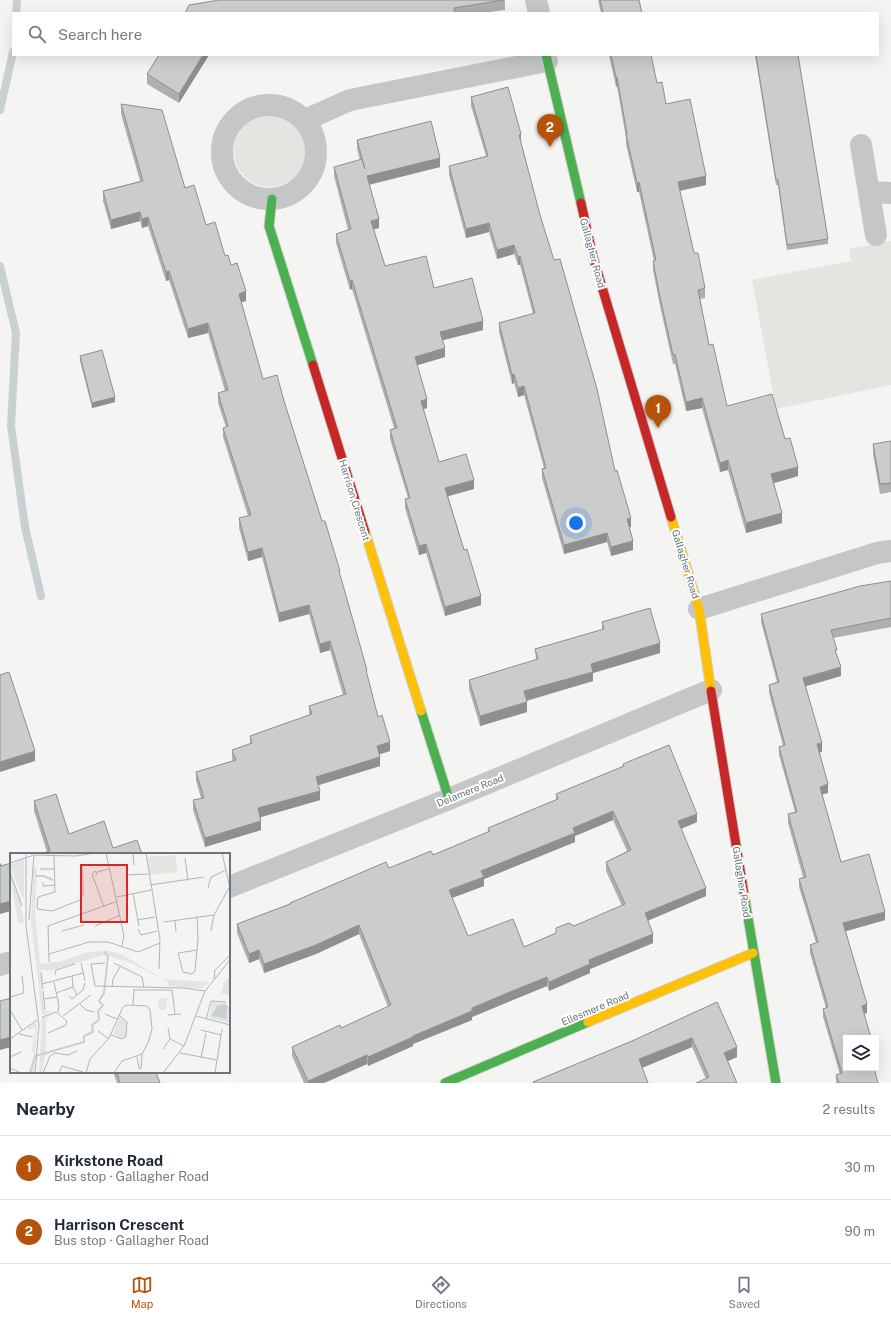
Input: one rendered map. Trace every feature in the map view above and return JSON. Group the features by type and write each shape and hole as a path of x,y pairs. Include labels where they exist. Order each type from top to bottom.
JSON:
{"street":[{"path":"536,0 539,12"},
{"path":"305,120 350,100 546,58"},
{"name":"Gallagher Road","path":"546,58 592,258 700,609 711,690 753,953 776,1083"},
{"path":"267,104 286,108 305,120 314,137 316,158 308,178 293,192 272,199 247,194 231,180 223,164 222,142 232,122 240,113 247,109 267,104"},
{"path":"861,145 876,235"},
{"path":"869,192 891,193"},
{"name":"Harrison Crescent","path":"272,199 269,226 449,799"},
{"path":"700,609 877,553 891,551"},
{"name":"Delamere Road","path":"230,887 449,799 711,690"},
{"name":"Ellesmere Road","path":"445,1083 753,953"},
{"path":"0,965 10,962"}],"shaded area":[{"path":"270,115 290,121 300,131 306,151 300,171 290,181 270,187 250,181 240,171 234,151 240,131 250,121"},
{"path":"891,241 891,385 776,409 752,280 851,261 849,249"}],"building":[{"path":"219,0 504,0 454,8 455,12 186,12 189,5"},
{"path":"600,0 639,0 642,12 603,12"},
{"path":"158,56 202,56 179,94 147,74"},
{"path":"611,56 651,56 657,83 662,82 666,104 690,99 706,176 678,182 694,253 698,253 705,288 698,290 709,345 713,344 727,406 772,394 785,439 790,438 798,467 771,474 782,513 746,523 728,460 720,463 702,398 686,402 675,354 673,355 660,297 653,261 656,260 639,182 637,183 626,134"},
{"path":"756,56 798,56 828,239 787,245 778,180 776,180"},
{"path":"508,87 521,134 519,135 540,215 554,260 560,259 597,389 615,471 617,470 631,518 627,519 633,541 611,547 607,533 564,545 542,469 546,468 524,386 518,388 514,374 512,375 499,323 535,313 520,256 518,257 514,245 497,250 489,223 466,229 449,166 488,156 471,97"},
{"path":"121,104 162,110 185,188 194,185 206,225 215,222 225,256 228,255 231,265 237,263 246,291 239,294 263,379 277,375 322,521 325,521 340,571 378,717 382,715 390,742 377,746 380,757 316,777 320,791 258,808 261,821 205,838 193,800 204,798 196,772 236,760 232,750 252,743 250,736 312,714 309,706 346,694 330,641 320,644 309,605 279,613 262,548 248,552 239,518 251,515 223,428 228,426 218,393 228,390 208,323 188,329 169,271 166,272 148,217 142,219 140,212 111,220 103,191 143,181"},
{"path":"431,121 440,158 367,176 379,219 371,221 385,266 426,256 434,288 472,278 483,321 440,332 445,348 415,357 427,399 421,401 439,462 466,454 474,480 445,488 464,550 467,549 481,596 445,607 426,544 419,546 405,499 410,498 390,430 397,428 352,280 350,281 336,234 351,229 334,167 362,159 365,169 357,140"},
{"path":"102,350 115,397 92,403 80,356"},
{"path":"891,441 891,483 880,484 873,444"},
{"path":"891,581 891,618 831,630 837,650 835,650 841,667 803,678 822,743 817,744 828,784 820,787 841,862 869,854 885,912 843,923 867,1004 862,1006 870,1035 843,1035 843,1071 875,1071 878,1083 839,1083 836,1075 842,1073 823,1009 828,1007 810,945 818,942 799,879 806,877 788,814 797,812 779,747 785,745 769,685 779,682 761,614 860,586"},
{"path":"650,608 660,643 591,664 593,672 524,691 527,702 480,716 469,680 538,659 535,649 604,629 602,622"},
{"path":"9,672 35,751 0,762 0,675"},
{"path":"669,745 697,814 678,821 706,888 645,913 653,934 589,960 590,964 549,982 547,977 510,992 472,1008 472,1011 368,1057 367,1055 308,1081 292,1047 340,1025 341,1028 391,1005 359,925 316,945 264,964 259,950 249,954 237,924 290,904 386,862 389,868 431,851 433,855 490,831 488,828 558,799 556,794 624,766 623,764","holes":["613,811 631,850 606,862 625,904 574,926 569,923 556,928 556,933 524,947 513,919 468,936 449,890 484,877 481,871 575,833 573,828"]},
{"path":"56,794 69,834 104,821 113,848 137,840 142,853 43,853 50,851 34,801"},
{"path":"10,863 10,901 0,904 0,864 1,866"},
{"path":"10,998 10,1037 0,1040 0,1001"},
{"path":"717,1002 737,1047 724,1053 737,1083 696,1083 709,1077 692,1038 639,1059 648,1083 533,1082 632,1041"},
{"path":"117,1073 156,1073 160,1083 120,1083"}],"waterway":[{"path":"16,12 17,0"},
{"path":"0,110 12,56"},
{"path":"0,266 16,333 11,426 25,527 41,596"}],"traffic: fast":[{"path":"546,56 581,203"},
{"path":"272,199 269,226 313,365"},
{"path":"421,711 449,799"},
{"path":"744,894 776,1083"},
{"path":"445,1083 588,1022"}],"traffic: slow":[{"path":"671,517 699,609 711,691"},
{"path":"365,532 421,711"},
{"path":"588,1022 753,953"}],"traffic: jam":[{"path":"581,203 593,257 671,517"},
{"path":"313,365 365,532"},
{"path":"711,691 744,894"}],"place":[{"name":"Harrison Crescent","path":"550,147"},
{"name":"Kirkstone Road","path":"658,428"}]}
